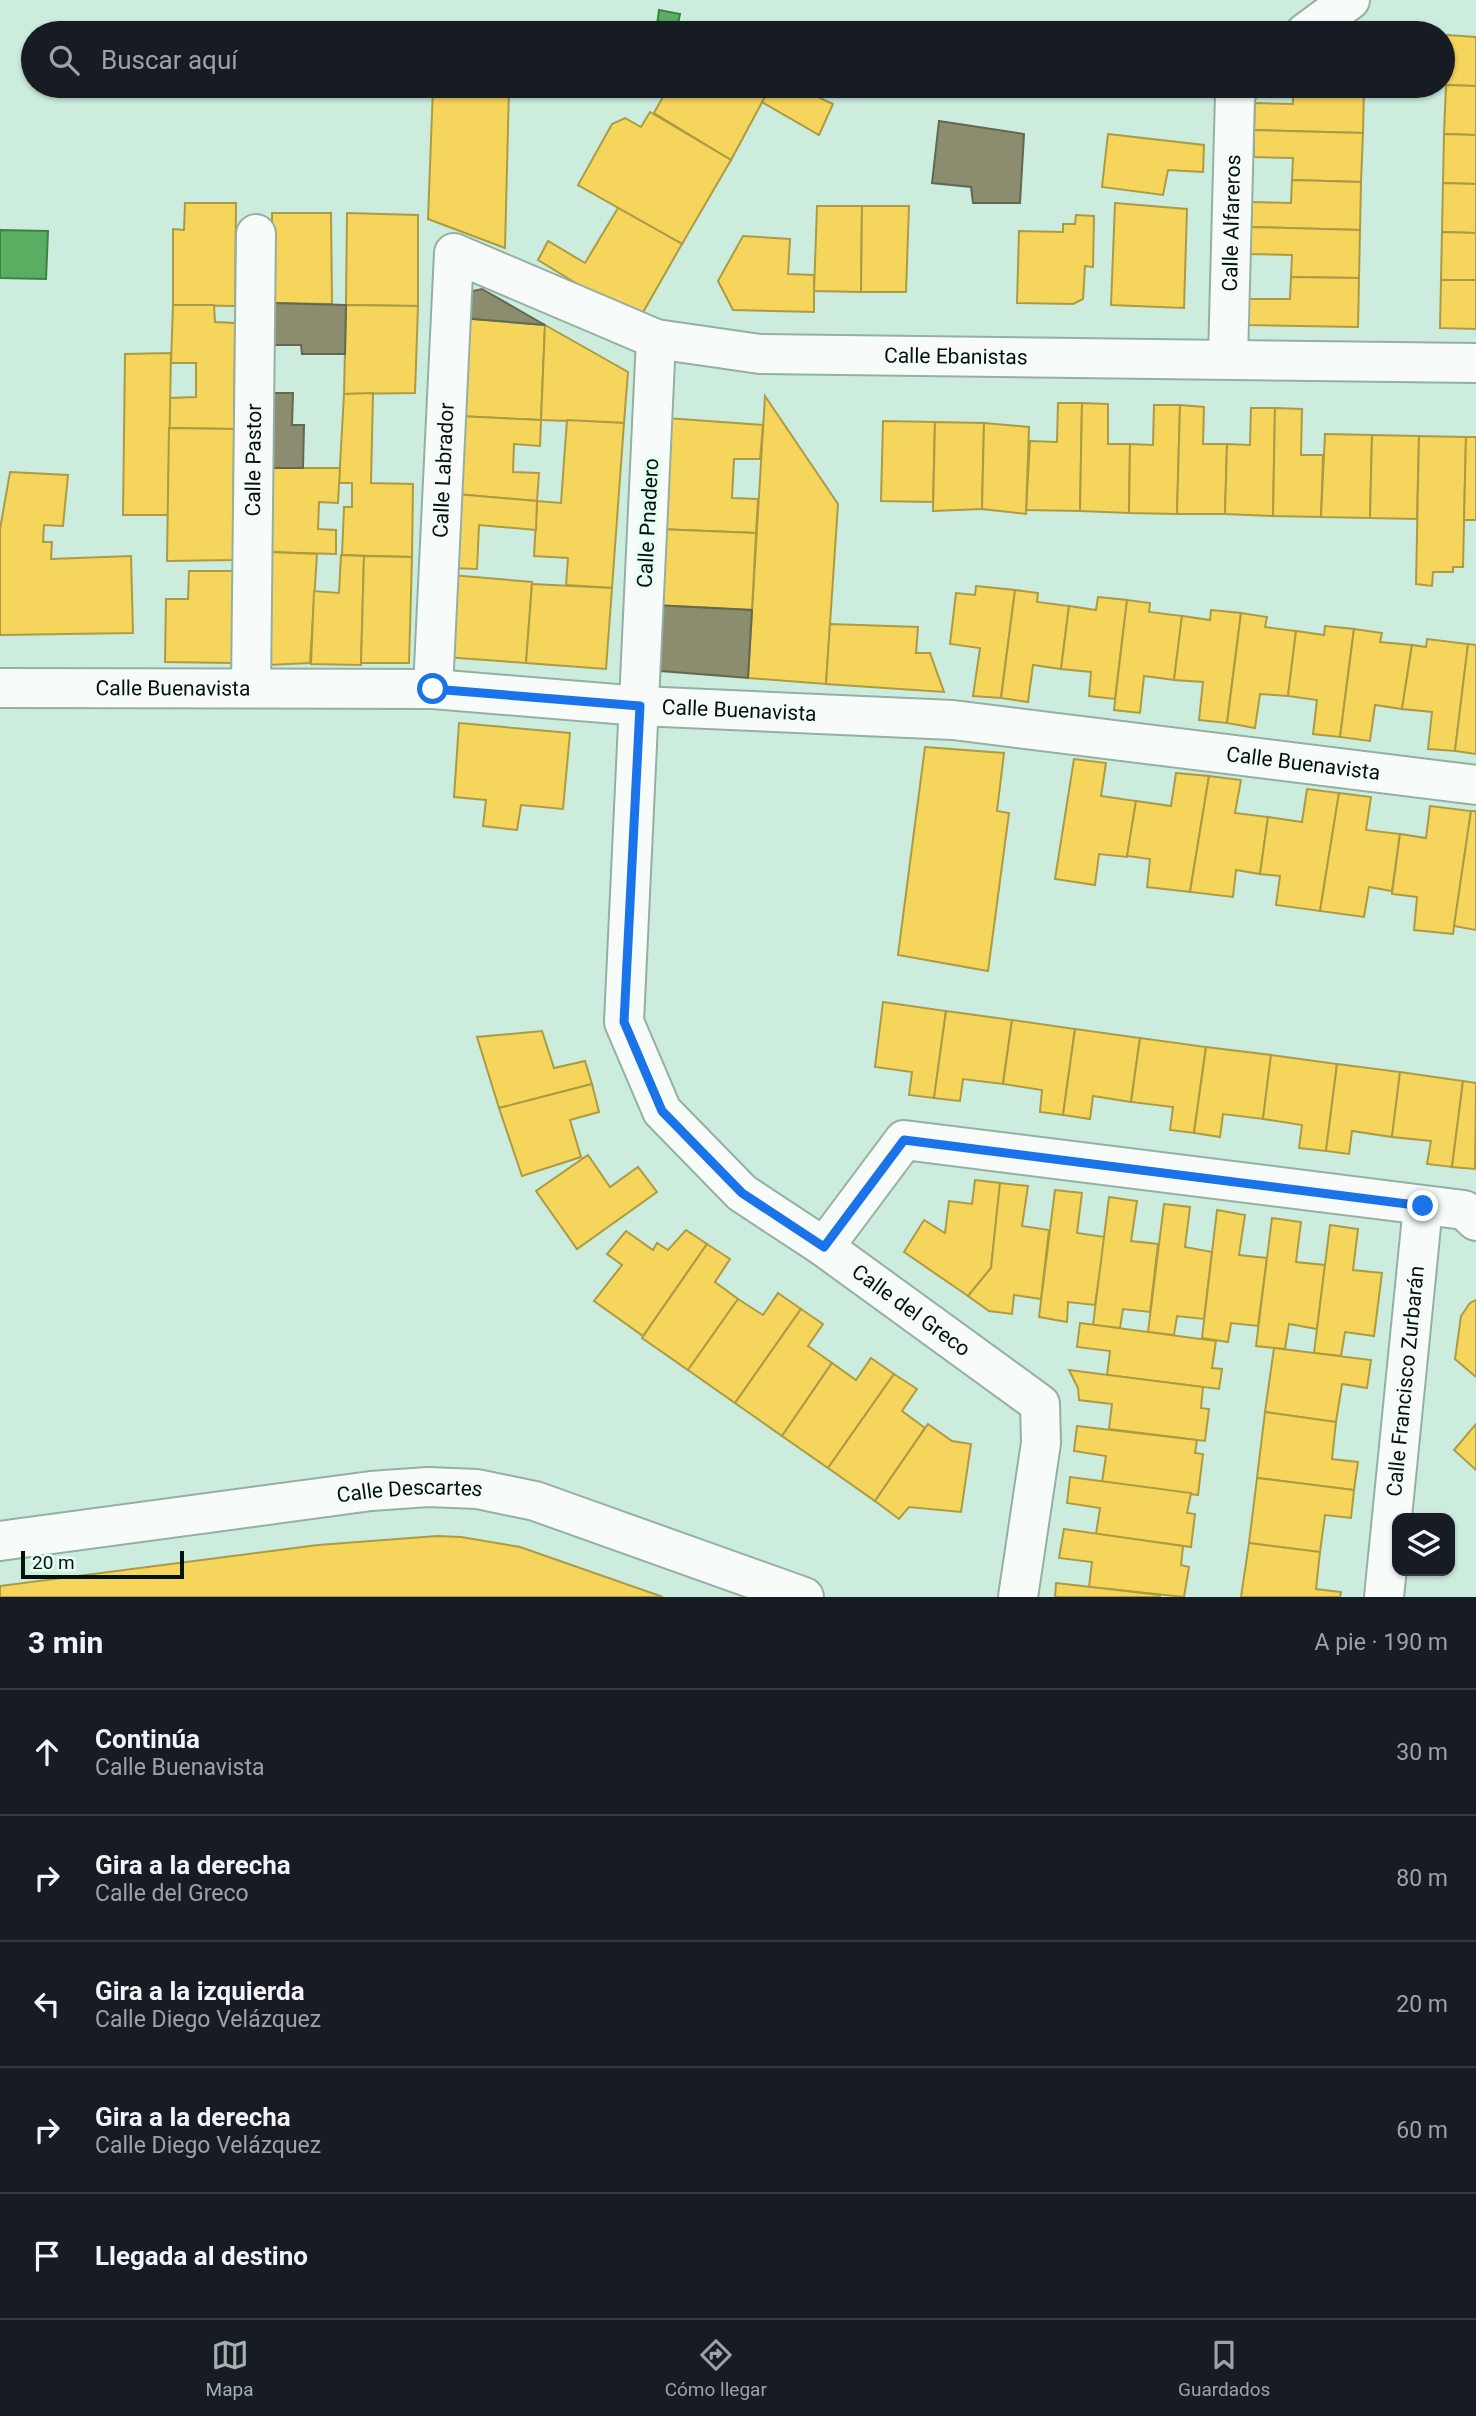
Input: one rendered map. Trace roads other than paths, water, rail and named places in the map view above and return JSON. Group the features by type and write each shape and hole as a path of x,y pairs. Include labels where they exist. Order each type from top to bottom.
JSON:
{"street":[{"path":"1321,21 1350,0"},
{"name":"Calle Alfareros","path":"1228,359 1235,98"},
{"name":"Calle Pastor","path":"251,688 256,234"},
{"name":"Calle Ebanistas","path":"454,253 656,339 760,354 1476,363"},
{"name":"Calle Labrador","path":"433,689 454,253"},
{"name":"Calle Pnadero","path":"640,706 656,339"},
{"name":"Calle Buenavista","path":"0,688 433,689 640,706 953,720 1476,785"},
{"name":"Calle del Greco","path":"640,706 624,1022 662,1111 742,1193 824,1247 1040,1404 1041,1443 1018,1597"},
{"path":"824,1247 904,1140 1464,1210 1476,1221"},
{"name":"Calle Francisco Zurbarán","path":"1384,1597 1423,1206"},
{"name":"Calle Descartes","path":"0,1541 371,1491 428,1487 477,1489 535,1501 804,1597"}]}
